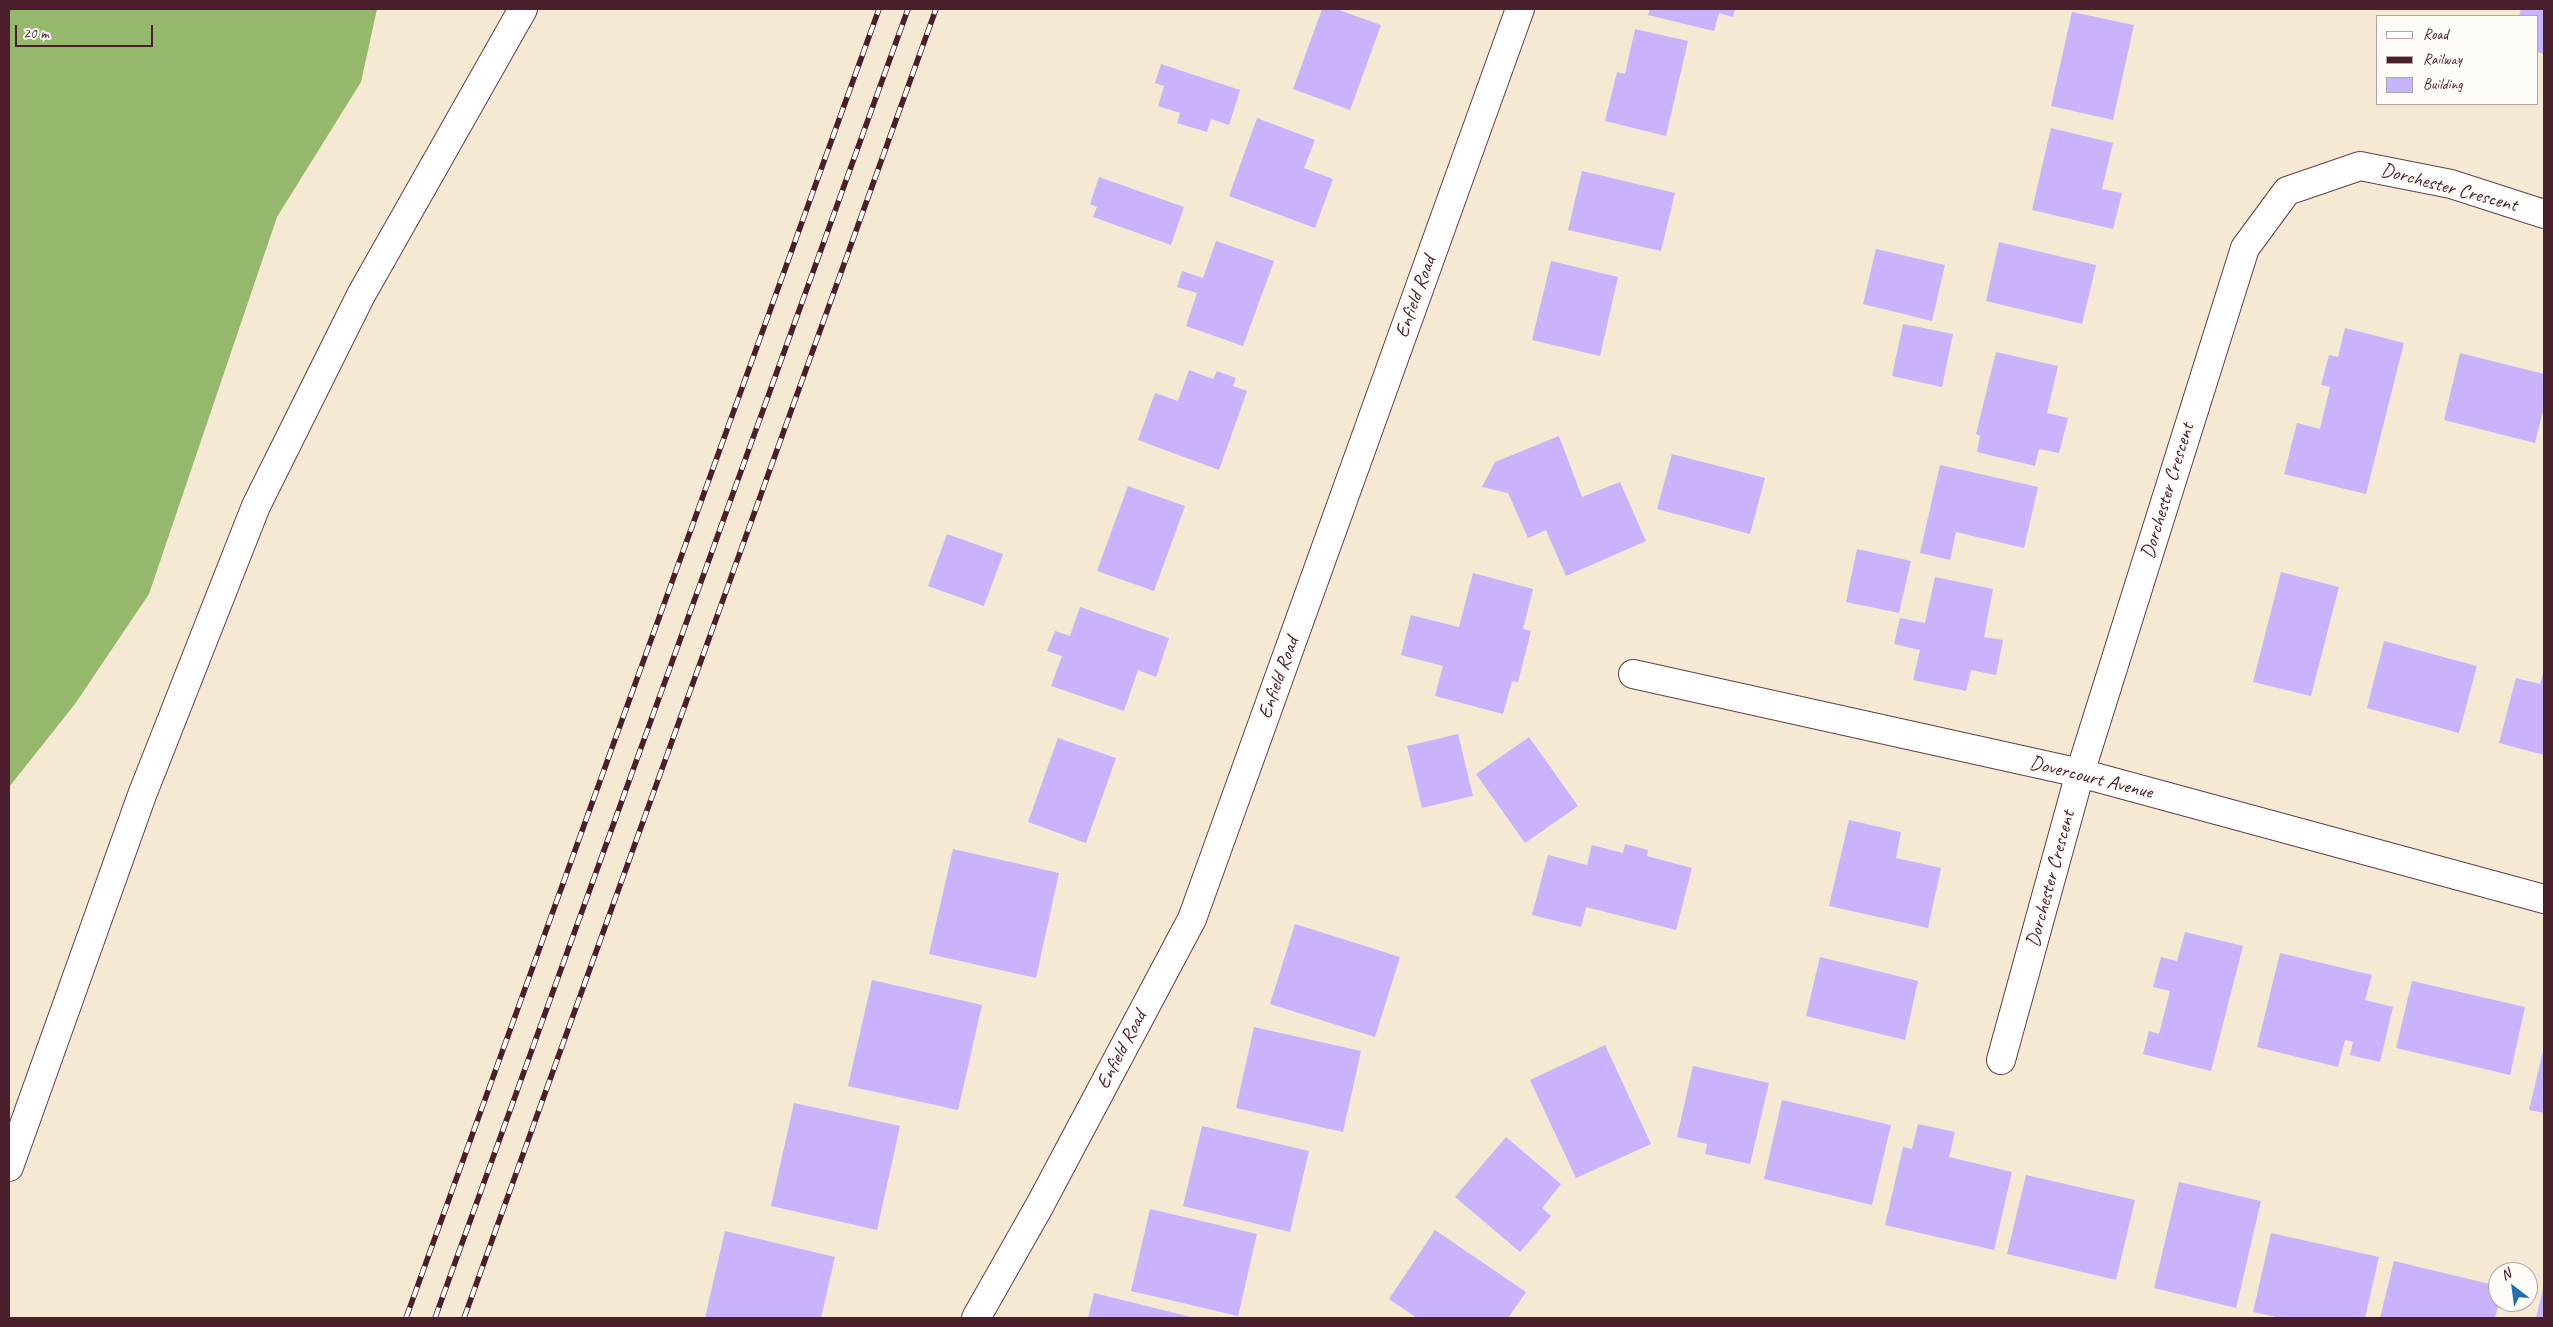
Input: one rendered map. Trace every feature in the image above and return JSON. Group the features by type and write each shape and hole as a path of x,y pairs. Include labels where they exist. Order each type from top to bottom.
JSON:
{"street":[{"path":"9,1167 142,795 256,506 361,295 523,9"},
{"name":"Enfield Road","path":"976,1318 1040,1205 1192,919 1520,9"},
{"name":"Dorchester Crescent","path":"2002,1060 2080,773 2245,248 2288,191 2360,166 2451,184 2544,214"},
{"name":"Dovercourt Avenue","path":"1633,674 2080,773 2544,899"}],"green space":[{"path":"9,9 377,9 361,82 277,217 149,594 75,704 9,787"}],"building":[{"path":"1322,9 1336,9 1381,25 1350,110 1293,89"},
{"path":"1650,9 1735,9 1733,17 1719,13 1714,31 1648,15"},
{"path":"2521,9 2544,9 2544,54 2538,52 2538,15 2519,15"},
{"path":"2072,12 2134,25 2113,120 2051,106"},
{"path":"1635,29 1688,41 1666,136 1605,121 1617,72 1625,74"},
{"path":"1161,64 1240,90 1229,125 1211,119 1207,132 1177,123 1180,113 1158,106 1164,86 1155,83"},
{"path":"1257,118 1315,140 1304,168 1333,179 1315,228 1229,196"},
{"path":"2051,128 2113,143 2102,189 2122,193 2113,229 2032,210"},
{"path":"1582,171 1675,193 1661,251 1568,230"},
{"path":"1099,177 1184,207 1171,245 1093,217 1097,207 1090,204"},
{"path":"1216,241 1274,261 1243,346 1186,326 1197,293 1177,287 1182,271 1203,278"},
{"path":"1999,242 2096,265 2082,324 1986,301"},
{"path":"1876,249 1945,265 1932,321 1863,304"},
{"path":"1551,261 1618,277 1600,356 1532,340"},
{"path":"1903,324 1953,334 1942,387 1892,376"},
{"path":"2345,328 2404,343 2366,494 2284,474 2297,423 2320,429 2330,387 2321,385 2329,355 2338,357"},
{"path":"1996,352 2058,366 2047,413 2068,418 2059,453 2039,449 2035,466 1977,452 1980,436 1976,434"},
{"path":"2460,353 2544,374 2544,407 2535,443 2444,420"},
{"path":"1189,370 1213,379 1217,371 1236,378 1233,386 1247,391 1219,470 1138,440 1155,393 1178,401"},
{"path":"1559,436 1582,497 1620,482 1646,541 1566,576 1546,530 1528,538 1508,493 1482,487 1495,462"},
{"path":"1672,454 1765,478 1750,534 1657,509"},
{"path":"1940,465 2038,487 2024,548 1956,532 1950,560 1920,553"},
{"path":"1128,486 1185,506 1154,591 1097,571"},
{"path":"947,534 1003,554 984,606 928,586"},
{"path":"1857,549 1911,561 1899,613 1846,602"},
{"path":"2281,572 2339,587 2311,696 2253,682"},
{"path":"1473,573 1533,589 1523,629 1531,631 1518,682 1512,681 1503,714 1435,696 1443,666 1401,655 1411,615 1459,627"},
{"path":"1935,577 1993,589 1984,637 2003,640 1996,675 1971,670 1966,691 1913,680 1920,650 1894,644 1900,618 1925,623"},
{"path":"1080,607 1169,638 1156,677 1138,670 1124,711 1051,686 1062,656 1047,651 1055,631 1070,636"},
{"path":"2384,641 2477,666 2459,733 2367,708"},
{"path":"2544,670 2544,755 2499,743 2516,678 2540,684"},
{"path":"1458,734 1473,796 1422,808 1407,746"},
{"path":"1529,737 1578,806 1525,843 1476,774"},
{"path":"1058,738 1116,758 1086,843 1028,822"},
{"path":"1849,820 1901,832 1896,858 1941,868 1928,928 1829,906"},
{"path":"1625,844 1648,850 1647,856 1692,868 1676,930 1586,907 1581,927 1532,915 1548,855 1587,865 1592,845 1623,853"},
{"path":"953,849 1059,873 1036,978 929,954"},
{"path":"1295,924 1400,957 1375,1037 1270,1004"},
{"path":"2185,932 2243,946 2211,1071 2143,1054 2149,1031 2159,1034 2170,991 2153,987 2161,957 2177,961"},
{"path":"2280,953 2372,975 2365,1000 2393,1007 2380,1062 2350,1055 2353,1042 2345,1040 2338,1067 2257,1047"},
{"path":"1820,957 1918,981 1905,1040 1806,1016"},
{"path":"872,980 982,1005 958,1110 848,1086"},
{"path":"2412,981 2525,1007 2510,1075 2396,1048"},
{"path":"1254,1027 1361,1051 1343,1132 1236,1108"},
{"path":"1605,1045 1651,1144 1576,1178 1530,1080"},
{"path":"2544,1047 2544,1113 2529,1110"},
{"path":"1693,1066 1769,1083 1750,1164 1705,1154 1707,1144 1677,1137"},
{"path":"1782,1100 1891,1125 1872,1205 1764,1179"},
{"path":"794,1103 900,1126 877,1230 771,1206"},
{"path":"1918,1124 1955,1132 1949,1157 2012,1172 1994,1250 1885,1225 1903,1147 1912,1149"},
{"path":"1202,1126 1309,1151 1290,1232 1183,1206"},
{"path":"1506,1137 1561,1184 1542,1208 1551,1216 1520,1252 1455,1197"},
{"path":"2026,1175 2135,1200 2116,1280 2007,1254"},
{"path":"2179,1182 2261,1201 2236,1308 2154,1288"},
{"path":"1150,1209 1257,1234 1238,1316 1131,1291"},
{"path":"1435,1230 1526,1292 1508,1318 1417,1318 1389,1299"},
{"path":"725,1231 835,1257 821,1318 705,1318"},
{"path":"2271,1233 2379,1257 2365,1318 2281,1318 2253,1312"},
{"path":"2394,1261 2488,1284 2488,1312 2496,1312 2495,1318 2380,1318"},
{"path":"2544,1285 2544,1318 2536,1318"},
{"path":"1094,1293 1195,1318 1088,1318"}],"railway":[{"path":"406,1318 879,9"},
{"path":"435,1318 908,9"},
{"path":"464,1318 936,9"}]}
